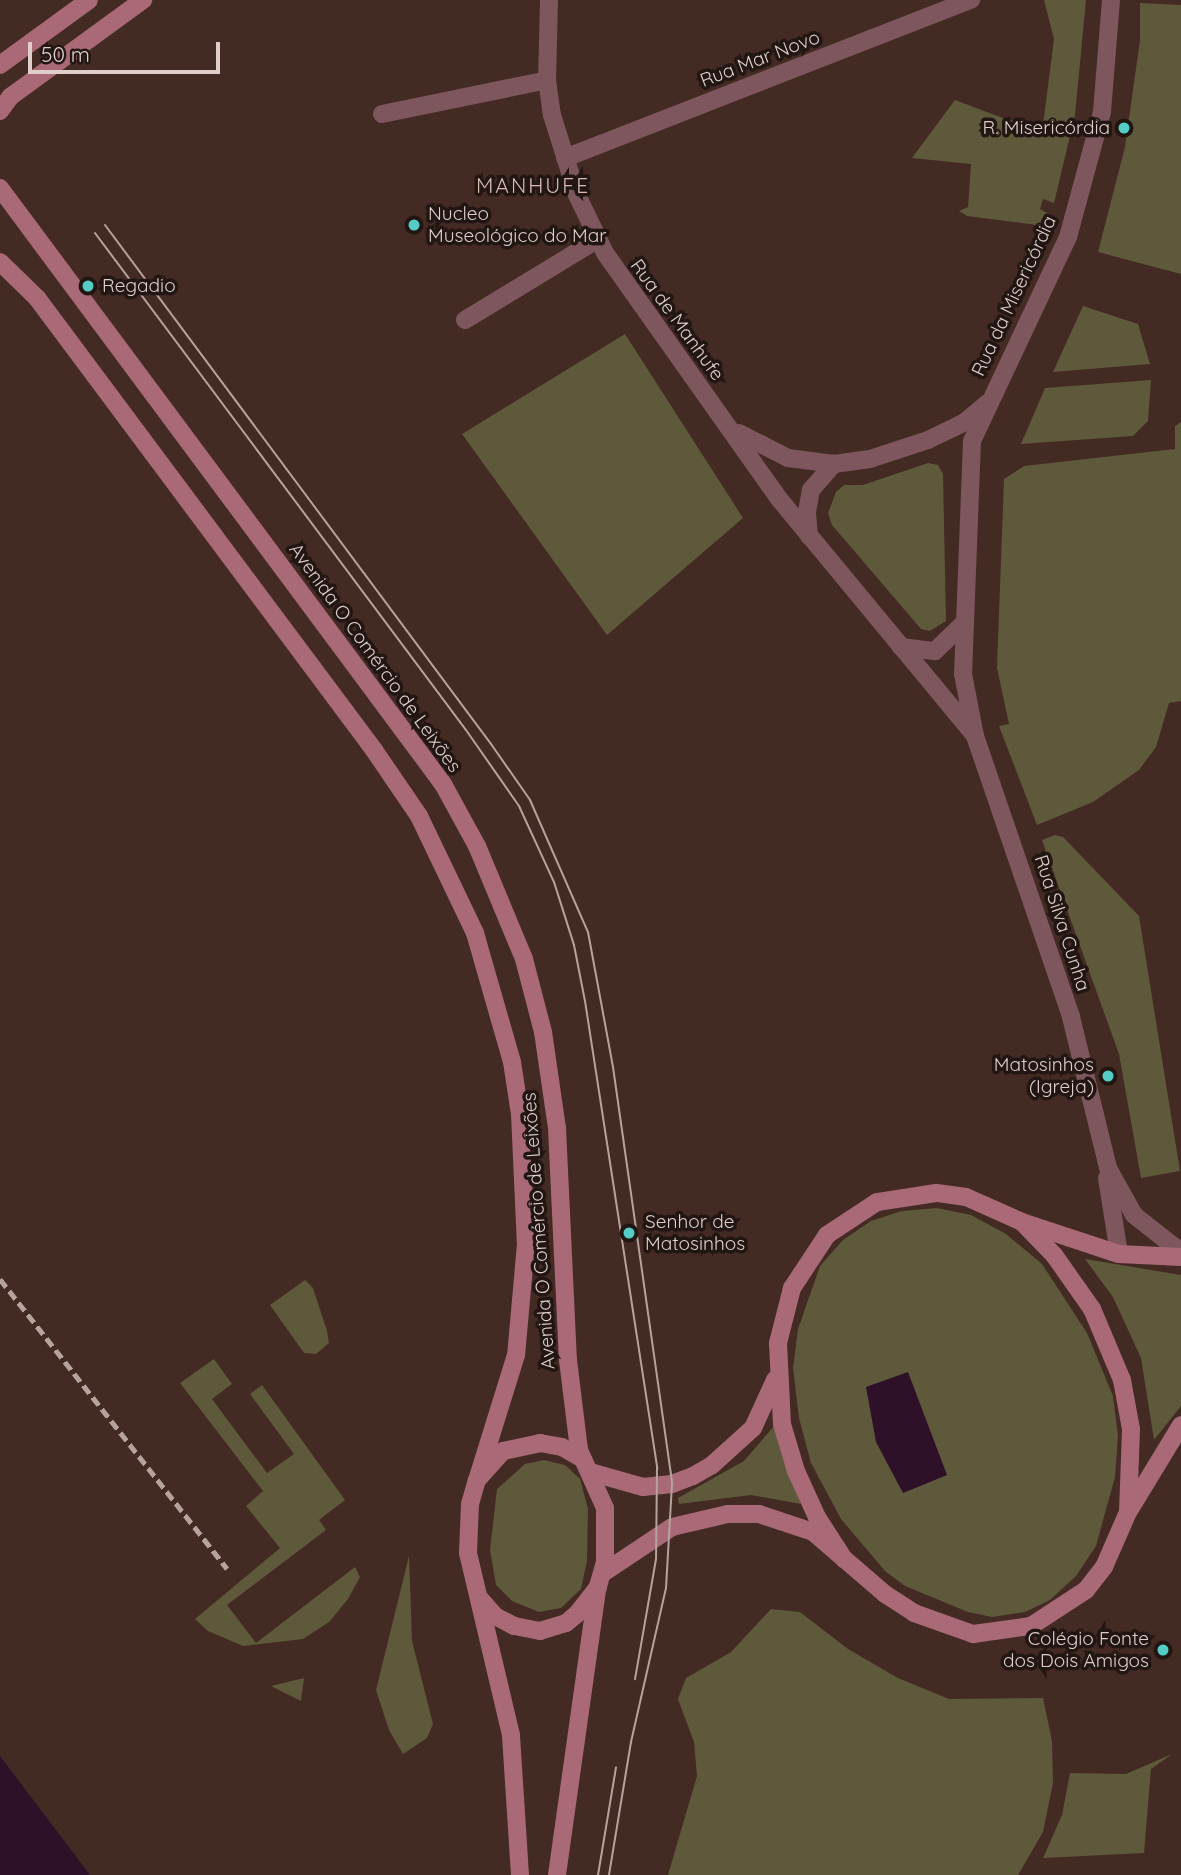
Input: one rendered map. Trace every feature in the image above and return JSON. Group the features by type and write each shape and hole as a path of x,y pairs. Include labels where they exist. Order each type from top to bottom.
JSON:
{"main road":[{"path":"0,65 89,0"},
{"path":"0,111 10,97 143,0"},
{"name":"Avenida O Comércio de Leixões","path":"2,190 388,706 443,784 477,846 524,959 543,1032 557,1128 568,1360 586,1466"},
{"name":"Avenida O Comércio de Leixões","path":"0,262 37,298 374,750 419,816 475,933 512,1062 520,1114 526,1244 516,1356 477,1480"},
{"path":"520,1875 511,1735 468,1541 477,1480 503,1451 520,1445 562,1447 586,1466 626,1486 658,1486 712,1465 753,1428 767,1405 777,1370 783,1314 792,1287 827,1235 849,1217 877,1202 936,1193 967,1197 1022,1222 1119,1254 1181,1254"},
{"path":"1022,1222 1077,1286 1113,1354 1131,1429 1128,1512"},
{"path":"777,1370 782,1424 796,1471 817,1517 844,1559"},
{"path":"480,1599 495,1616 514,1626 540,1630 566,1623 600,1580 672,1527 728,1514 759,1514 796,1523 827,1542 885,1594 940,1625 972,1634 1004,1633 1059,1612 1086,1590 1104,1567 1128,1512 1181,1425"},
{"path":"557,1875 600,1580 605,1508 586,1466"}],"street":[{"name":"Rua de Manhufe","path":"549,0 547,80 565,158 598,239 632,295 810,537 975,736"},
{"name":"Rua Mar Novo","path":"565,158 971,0"},
{"name":"Rua da Misericórdia","path":"965,622 970,463 976,426 1068,237 1102,112 1111,0"},
{"path":"382,114 547,80"},
{"path":"465,320 598,239"},
{"path":"723,419 772,453 834,464 870,459 928,440 965,422 988,403"},
{"path":"810,537 807,512 811,490 834,464"},
{"path":"901,647 935,651 965,622"},
{"name":"Rua Silva Cunha","path":"965,622 965,693 975,736 1071,1017 1108,1167 1134,1215 1181,1254"},
{"name":"Rua Silva Cunha","path":"1098,1127 1119,1254"}],"shaded area":[{"path":"1044,0 1086,0 1075,115 1054,203 1043,199 1040,209 1049,214 1045,226 967,216 959,211 968,207 971,164 912,158 955,100 1008,120 1043,125 1054,39"},
{"path":"1140,3 1181,5 1181,274 1098,252 1125,147 1140,40"},
{"path":"1083,306 1138,324 1150,364 1053,372"},
{"path":"625,334 743,518 607,635 462,434"},
{"path":"1151,380 1148,421 1133,436 1021,444 1045,388"},
{"path":"1181,422 1181,701 1169,703 1156,747 1139,770 1093,802 1037,825 999,726 1009,724 997,668 1004,479 1024,466 1175,449 1175,426"},
{"path":"928,463 938,465 943,474 946,621 930,631 921,629 832,525 828,513 836,492 844,485 863,485"},
{"path":"1055,835 1063,837 1139,916 1180,1171 1141,1178 1119,1054 1042,840"},
{"path":"937,1208 971,1215 1006,1234 1042,1264 1087,1333 1113,1396 1118,1436 1115,1477 1096,1546 1076,1576 1050,1600 1025,1612 992,1617 968,1612 905,1586 885,1571 841,1519 811,1463 799,1418 793,1368 798,1329 820,1266 843,1240 871,1221 902,1211"},
{"path":"1085,1259 1181,1275 1181,1406 1154,1440 1141,1358 1113,1297"},
{"path":"305,1280 313,1288 329,1343 316,1354 304,1353 270,1305"},
{"path":"214,1359 232,1384 212,1399 267,1473 294,1454 250,1394 262,1385 345,1500 319,1520 326,1530 227,1605 256,1643 355,1567 360,1577 348,1599 329,1622 303,1639 243,1646 208,1631 195,1619 280,1548 246,1506 263,1491 180,1383"},
{"path":"908,1372 947,1475 903,1493 876,1442 866,1387"},
{"path":"774,1426 801,1504 751,1495 679,1504 678,1498 744,1461"},
{"path":"544,1460 565,1465 580,1479 588,1509 587,1561 581,1589 561,1608 539,1612 512,1601 496,1585 490,1550 497,1489 525,1464"},
{"path":"409,1556 412,1641 433,1724 427,1738 403,1754 389,1730 376,1690"},
{"path":"771,1609 800,1612 848,1649 898,1678 949,1699 1043,1698 1052,1741 1053,1783 1043,1832 1018,1875 668,1875 697,1776 694,1742 678,1699 686,1678 731,1652"},
{"path":"304,1678 301,1701 271,1686"},
{"path":"1172,1754 1151,1769 1144,1853 1043,1858 1062,1815 1070,1773 1126,1774"},
{"path":"0,1756 90,1875 0,1875"}],"tram line":[{"path":"105,225 530,800 588,932 613,1067 672,1484 666,1588 631,1742 609,1875"},
{"path":"95,233 466,730 519,806 554,882 574,945 585,1001 657,1468 656,1559 635,1679"},
{"path":"598,1875 616,1768"}],"railway":[{"path":"0,1279 227,1569"}],"place":[{"name":"R. Misericórdia","path":"1124,128"},
{"name":"Nucleo Museológico do Mar","path":"414,225"},
{"name":"Regadio","path":"88,286"},
{"name":"Matosinhos (Igreja)","path":"1108,1076"},
{"name":"Senhor de Matosinhos","path":"629,1233"},
{"name":"Colégio Fonte dos Dois Amigos","path":"1163,1650"}],"district":[{"name":"MANHUFE","path":"533,185"}]}
